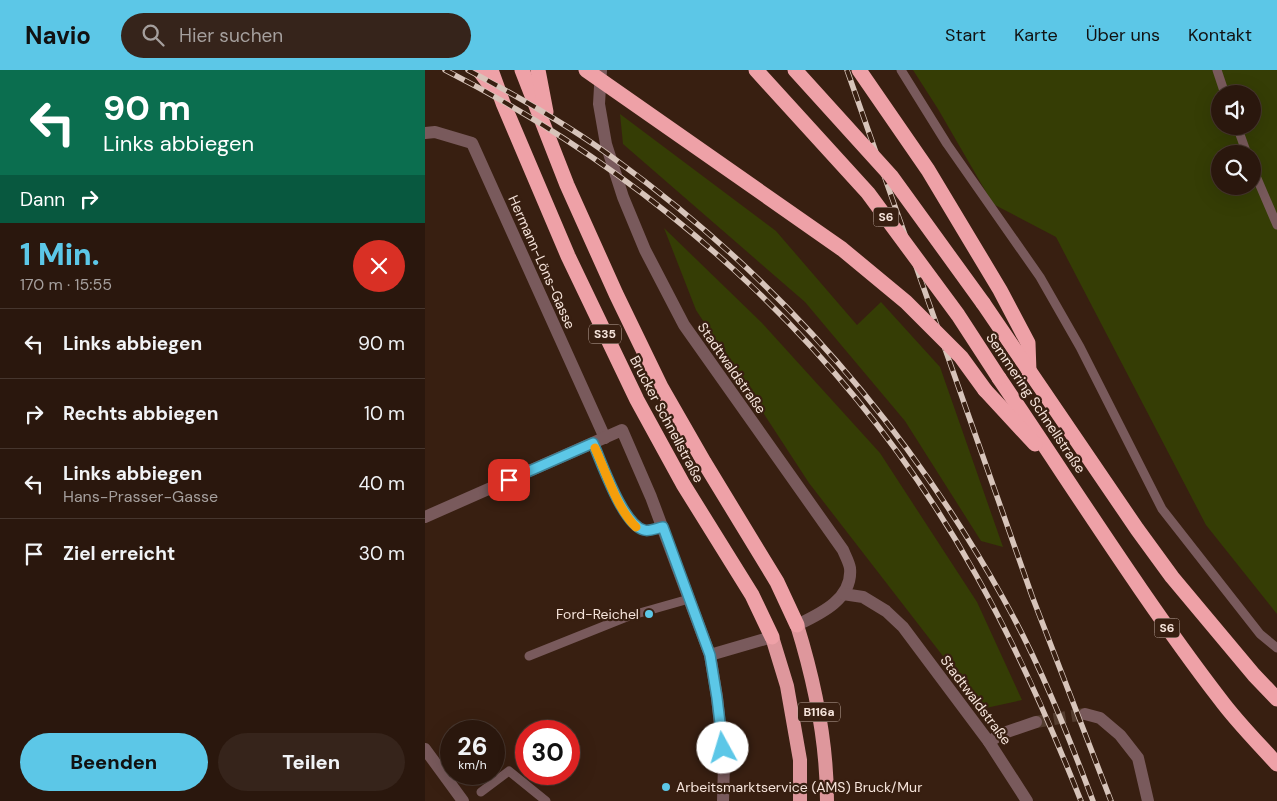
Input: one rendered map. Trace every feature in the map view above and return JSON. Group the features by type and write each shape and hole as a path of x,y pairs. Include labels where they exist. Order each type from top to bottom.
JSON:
{"highway":[{"path":"479,70 503,103"},
{"name":"Brucker Schnellstraße","path":"491,70 503,103 568,256 637,400 683,484 752,595 771,638"},
{"name":"Brucker Schnellstraße","path":"522,70 567,185 616,294 661,387 777,582 797,625"},
{"path":"538,70 553,150"},
{"path":"586,70 842,250 906,302 961,357 985,390 1070,481"},
{"name":"Semmering Schnellstraße","path":"756,70 869,193 958,315 1070,481 1151,606 1221,701 1277,764"},
{"name":"Semmering Schnellstraße","path":"795,70 891,176 983,303 1131,521 1172,577 1277,699"},
{"path":"859,70 928,170 1001,290 1028,343 1029,372"},
{"name":"B116a","path":"797,625 817,698 827,771 827,801"},
{"name":"B116a","path":"771,638 787,686 800,760 800,801"}],"street":[{"name":"Stadtwaldstraße","path":"601,70 599,104 606,144 623,197 645,250 684,325 843,550 850,566 850,579 843,594 863,597 886,610 903,627 989,742 1027,801"},
{"name":"Hermann-Löns-Gasse","path":"425,133 435,132 472,143 599,440"},
{"path":"425,517 622,430 663,527 710,655 725,764 723,801"},
{"path":"797,625 823,612 843,594"},
{"path":"710,655 771,638"},
{"path":"1085,714 1099,718 1121,735 1138,758 1149,801"},
{"path":"989,742 1001,734 1036,722"},
{"path":"425,749 463,801"}],"lane":[{"path":"901,70 947,144 1040,277 1080,347 1161,509 1260,634 1277,648"},
{"path":"1217,70 1222,85"},
{"path":"1261,188 1277,225"},
{"path":"599,440 617,499 634,526 645,531 663,527"},
{"path":"529,656 629,616 689,599"},
{"path":"481,792 509,771 542,800"}],"green space":[{"path":"913,70 1277,70 1277,614 1206,525 1056,237 993,204"},
{"path":"620,114 776,231 857,325 881,302 940,367 1003,547 981,541 905,421 805,302 623,144"},
{"path":"664,228 761,322 880,453 977,602 1022,700 986,708 963,682 809,483 696,310"}],"tunnel":[{"path":"1036,722 1085,714"}],"railway":[{"path":"445,70 527,115 605,166 679,222 748,283 813,349 873,420 928,495 976,575 1032,686 1081,801"},
{"path":"468,70 525,101 581,135 675,205 730,253 783,304 833,358 880,414 924,473 965,534 1003,598 1029,647 1052,698 1093,801"},
{"path":"847,70 1032,596 1111,801"}],"slow traffic":[{"path":"595,448 617,499 636,527"}],"place":[{"name":"Ford-Reichel","path":"649,614"},
{"name":"Arbeitsmarktservice (AMS) Bruck/Mur","path":"666,787"}],"route":[{"path":"509,480 593,443 617,499 634,526 645,531 663,527 710,655 723,748"}]}
